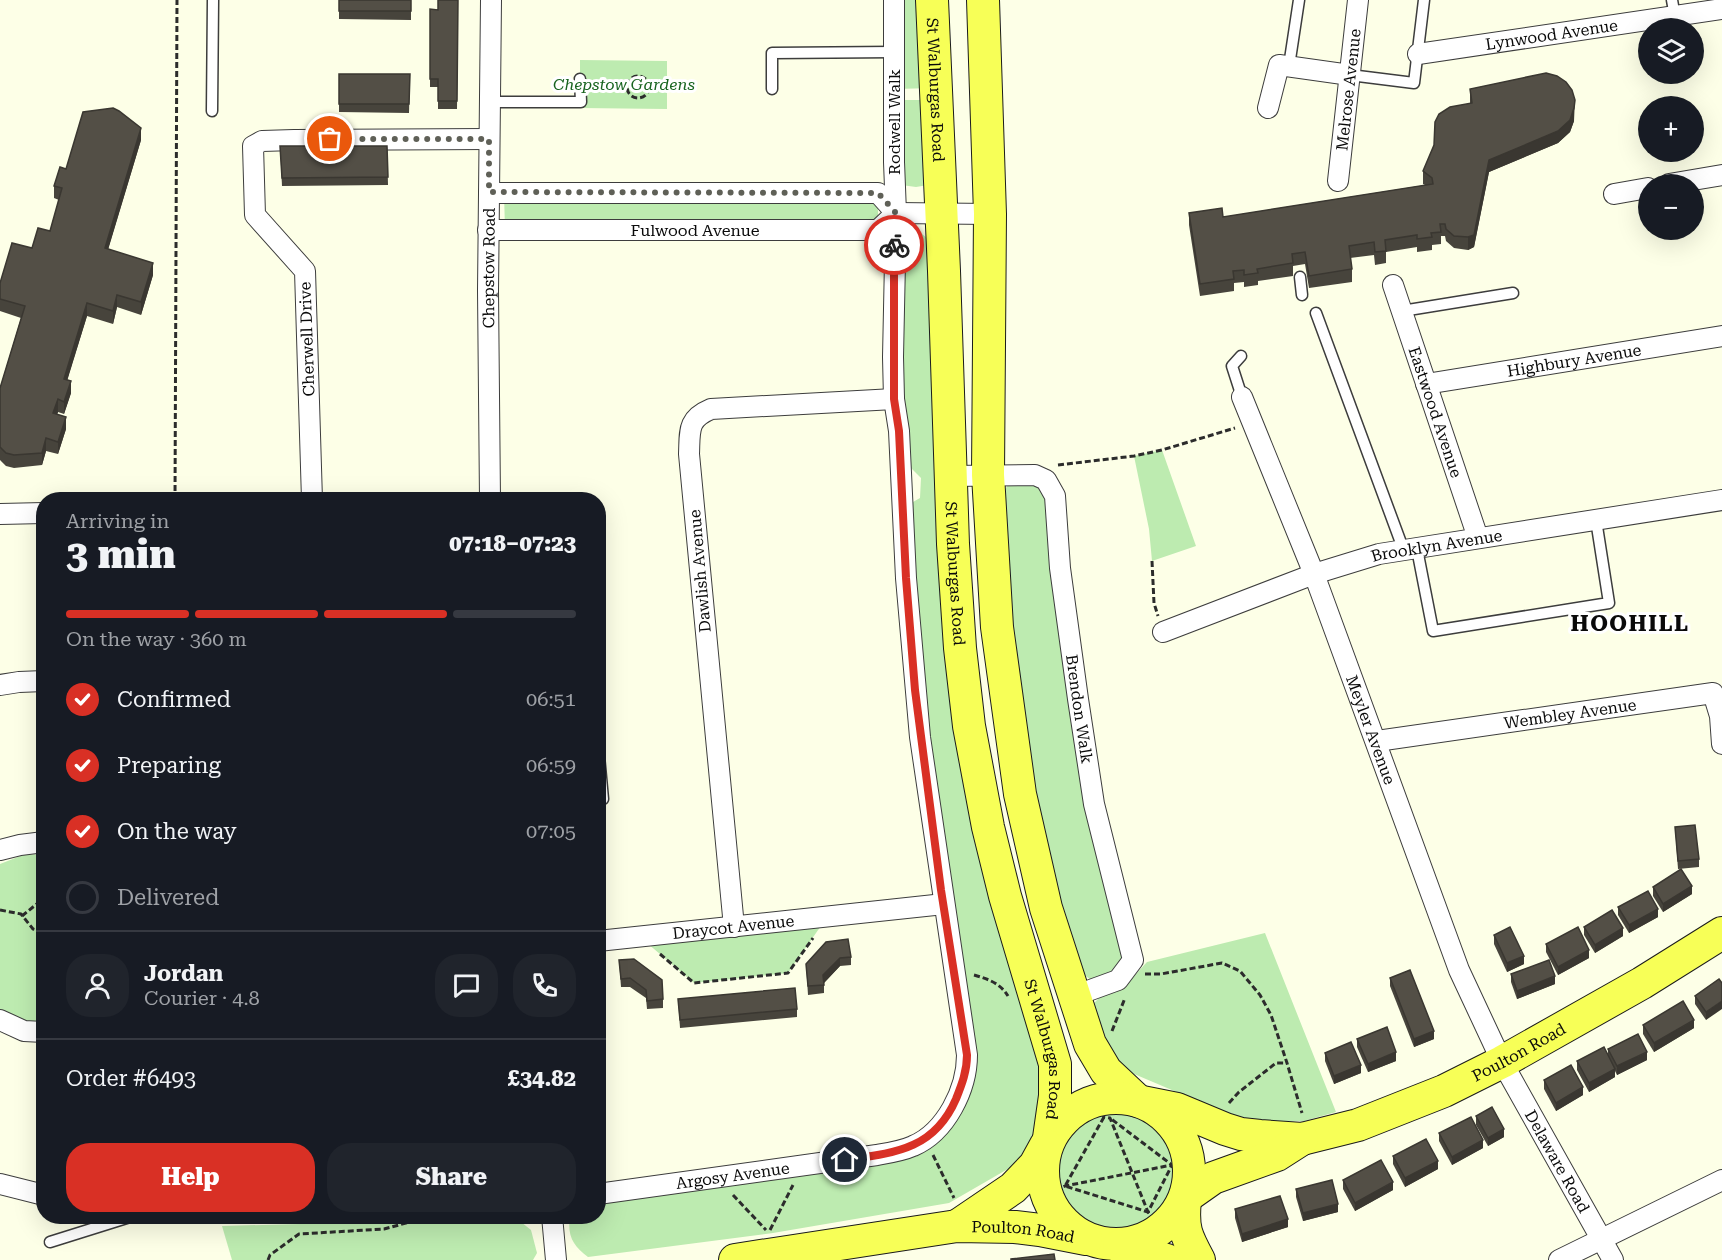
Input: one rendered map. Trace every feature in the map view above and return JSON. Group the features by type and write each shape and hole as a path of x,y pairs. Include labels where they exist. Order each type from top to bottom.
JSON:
{"main road":[{"name":"St Walburgas Road","path":"932,0 950,476 957,609 969,726 988,827 1005,897 1055,1064 1055,1096 1044,1178 1047,1194 1061,1217 1074,1229 1106,1248"},
{"path":"983,0 990,214 988,475 997,627 1020,794 1046,908 1090,1044 1106,1071 1173,1128 1184,1149 1188,1175 1184,1229 1199,1260"},
{"name":"Poulton Road","path":"735,1260 844,1252 957,1216 1013,1188 1035,1165 1058,1126 1082,1106 1097,1101 1109,1099 1140,1101 1177,1109 1241,1134 1358,1125 1444,1091 1502,1062 1633,988 1722,933"},
{"name":"Poulton Road","path":"1106,1248 1144,1239 1160,1229 1185,1198 1213,1178 1277,1155 1303,1130"},
{"name":"Poulton Road","path":"957,1216 1064,1234 1106,1248 1167,1260"}],"street":[{"name":"Chepstow Road","path":"490,492 488,230 491,0"},
{"name":"Rodwell Walk","path":"894,0 896,213 894,399 899,431 906,578 921,746 967,1055 967,1068 953,1107 935,1131"},
{"name":"Melrose Avenue","path":"1338,181 1358,0"},
{"name":"Lynwood Avenue","path":"1418,54 1673,8 1722,9"},
{"path":"1268,108 1279,65 1350,75"},
{"name":"Cherwell Drive","path":"312,492 305,271 255,215 253,146 262,141 283,140 489,139"},
{"path":"1704,178 1722,175"},
{"path":"1614,194 1638,190"},
{"path":"489,192 878,193 896,213 990,214"},
{"name":"Fulwood Avenue","path":"488,230 878,230 896,213"},
{"name":"Eastwood Avenue","path":"1393,285 1478,538"},
{"name":"Highbury Avenue","path":"1426,384 1722,336"},
{"name":"Meyler Avenue","path":"1242,397 1314,574 1459,970 1502,1062"},
{"name":"Dawlish Avenue","path":"734,927 690,465 689,430 694,419 702,412 711,409 894,399"},
{"path":"950,476 1035,475 1046,480"},
{"name":"Brendon Walk","path":"1046,480 1055,496 1060,568 1077,699 1094,804 1134,968"},
{"name":"Brooklyn Avenue","path":"1163,632 1314,574 1379,555 1722,500"},
{"path":"0,514 36,513"},
{"path":"0,685 19,681 36,681"},
{"name":"Wembley Avenue","path":"1377,741 1713,693 1720,716 1722,744"},
{"path":"0,850 36,843"},
{"name":"Draycot Avenue","path":"606,940 944,904"},
{"path":"1074,996 1118,980 1134,968"},
{"path":"0,1020 24,1031 36,1032"},
{"name":"Delaware Road","path":"1502,1062 1613,1260"},
{"name":"Argosy Avenue","path":"606,1193 877,1155 915,1145 935,1131"},
{"path":"1559,1260 1722,1180"},
{"path":"0,1184 36,1193"},
{"path":"553,1224 556,1260"}],"lane":[{"path":"212,111 213,0"},
{"path":"1289,66 1299,0"},
{"path":"1350,75 1414,83 1424,0"},
{"path":"772,89 772,53 894,52"},
{"path":"490,102 581,102 580,82"},
{"path":"1300,277 1302,295"},
{"path":"1402,311 1513,293"},
{"path":"1316,313 1411,550 1434,631 1609,603 1596,520"},
{"path":"1241,356 1232,366 1242,397"},
{"path":"50,1242 108,1224"}],"path":[{"path":"175,492 177,0"},
{"path":"634,76 639,76 647,80 649,89 646,94 637,98 631,94 628,84 634,76"},
{"path":"580,82 628,84"},
{"path":"1046,480 1049,466 1134,456 1162,450 1253,422"},
{"path":"1152,561 1154,603 1163,632"},
{"path":"22,916 36,905"},
{"path":"0,910 21,914 36,930"},
{"name":"Draycot Avenue","path":"639,937 694,983 788,973 828,916"},
{"path":"1134,968 1161,974 1222,963 1240,971 1260,995 1270,1015 1287,1063 1303,1130"},
{"path":"954,972 991,980 1004,989 1010,999"},
{"path":"1111,1034 1126,994"},
{"path":"1227,1105 1239,1092 1276,1063 1287,1063"},
{"path":"1065,1186 1103,1115 1172,1165"},
{"path":"1110,1118 1131,1174 1152,1219"},
{"path":"915,1145 932,1153 957,1216"},
{"path":"1065,1186 1172,1165"},
{"path":"1148,1212 1172,1165"},
{"path":"718,1178 768,1232 804,1166"},
{"path":"1065,1186 1148,1212"},
{"path":"268,1260 270,1255 299,1234 384,1229 403,1224"}],"green space":[{"path":"893,0 932,0 936,88 894,89"},
{"name":"Chepstow Gardens","path":"580,60 667,61 667,109 580,108"},
{"path":"894,100 936,100 928,185 916,187 894,184"},
{"path":"504,193 878,193 878,230 505,230"},
{"path":"911,233 922,234 941,249 956,609 1033,994 1046,1132 1013,1166 949,1203 773,1233 588,1257 572,1240 569,1224 606,1224 606,1193 924,1140 967,1068 941,890 906,506 920,498 921,478 900,457 894,249"},
{"path":"1162,450 1196,546 1152,561 1149,529 1134,456"},
{"path":"1012,480 1046,480 1123,954 1119,969 1091,980 1079,971 1030,785 1010,644 999,497"},
{"path":"36,854 36,1026 27,1027 0,1014 0,864 23,855"},
{"path":"823,923 788,973 694,983 647,943"},
{"path":"1265,933 1336,1112 1304,1121 1263,1122 1238,1118 1127,1071 1111,1055 1092,1005 1102,995 1135,975 1147,962"},
{"path":"1115,1109 1139,1114 1159,1127 1172,1147 1177,1171 1172,1195 1159,1215 1139,1228 1115,1233 1091,1228 1071,1215 1058,1195 1053,1171 1058,1147 1071,1127 1091,1114"},
{"path":"524,1224 531,1230 537,1253 533,1260 232,1260 222,1226"}],"building":[{"path":"339,0 411,0 411,11 339,11"},
{"path":"438,0 458,0 457,101 438,101 438,79 430,79 430,9 438,10"},
{"path":"1546,73 1557,76 1572,90 1575,100 1570,120 1558,131 1489,160 1474,235 1454,236 1446,229 1445,224 1440,224 1441,232 1431,233 1432,237 1417,239 1417,235 1385,240 1386,251 1375,252 1374,242 1349,246 1352,269 1309,276 1305,252 1292,254 1293,263 1257,269 1258,273 1244,275 1244,270 1233,271 1234,279 1200,284 1189,213 1222,208 1223,217 1433,184 1432,178 1423,171 1434,145 1435,122 1439,114 1450,107 1472,103 1470,89"},
{"path":"339,74 410,74 409,104 339,104"},
{"path":"113,108 141,128 105,248 153,263 141,302 117,295 113,311 87,303 64,379 71,381 64,402 58,399 53,413 66,417 58,442 46,438 42,453 14,455 6,453 0,447 0,388 25,306 0,299 0,283 12,243 32,248 38,228 50,231 62,188 54,186 60,167 66,169 83,112"},
{"path":"280,146 387,146 388,177 282,178"},
{"path":"1695,825 1699,859 1678,861 1675,827"},
{"path":"1681,869 1692,886 1663,904 1653,887"},
{"path":"1648,891 1658,909 1629,925 1618,907"},
{"path":"1612,910 1623,928 1595,945 1584,927"},
{"path":"1510,927 1524,956 1507,963 1494,935"},
{"path":"1578,927 1589,950 1558,967 1546,944"},
{"path":"848,939 851,957 840,958 823,975 824,985 808,986 806,964 826,942"},
{"path":"634,959 662,980 663,999 647,1001 646,990 630,978 621,979 619,960"},
{"path":"1549,960 1555,976 1517,991 1511,974"},
{"path":"1410,970 1434,1031 1414,1039 1390,978"},
{"path":"1719,979 1722,983 1722,1001 1706,1012 1695,996"},
{"path":"795,988 797,1009 680,1020 678,999"},
{"path":"1683,1001 1694,1020 1654,1043 1643,1025"},
{"path":"1387,1027 1396,1052 1368,1064 1357,1039"},
{"path":"1638,1034 1647,1052 1617,1066 1608,1049"},
{"path":"1351,1042 1361,1065 1334,1076 1325,1053"},
{"path":"1604,1047 1615,1069 1589,1083 1577,1061"},
{"path":"1571,1065 1583,1087 1556,1103 1544,1080"},
{"path":"1492,1107 1504,1129 1488,1138 1476,1116"},
{"path":"1471,1117 1483,1140 1452,1157 1439,1133"},
{"path":"1426,1139 1438,1161 1405,1178 1393,1156"},
{"path":"1381,1160 1393,1182 1355,1203 1343,1180"},
{"path":"1332,1180 1338,1204 1303,1213 1296,1189"},
{"path":"1280,1196 1288,1219 1242,1234 1235,1209"},
{"path":"1054,1254 1055,1260 1011,1260 1011,1259"}],"way so far":[{"path":"330,139 489,139 489,192 878,193 896,213 894,245"}],"district":[{"name":"HOOHILL","path":"1630,623"}],"route":[{"path":"845,1160 905,1149 924,1140 942,1124 953,1107 967,1068 915,690 906,578 899,431 894,399 894,245"}]}
